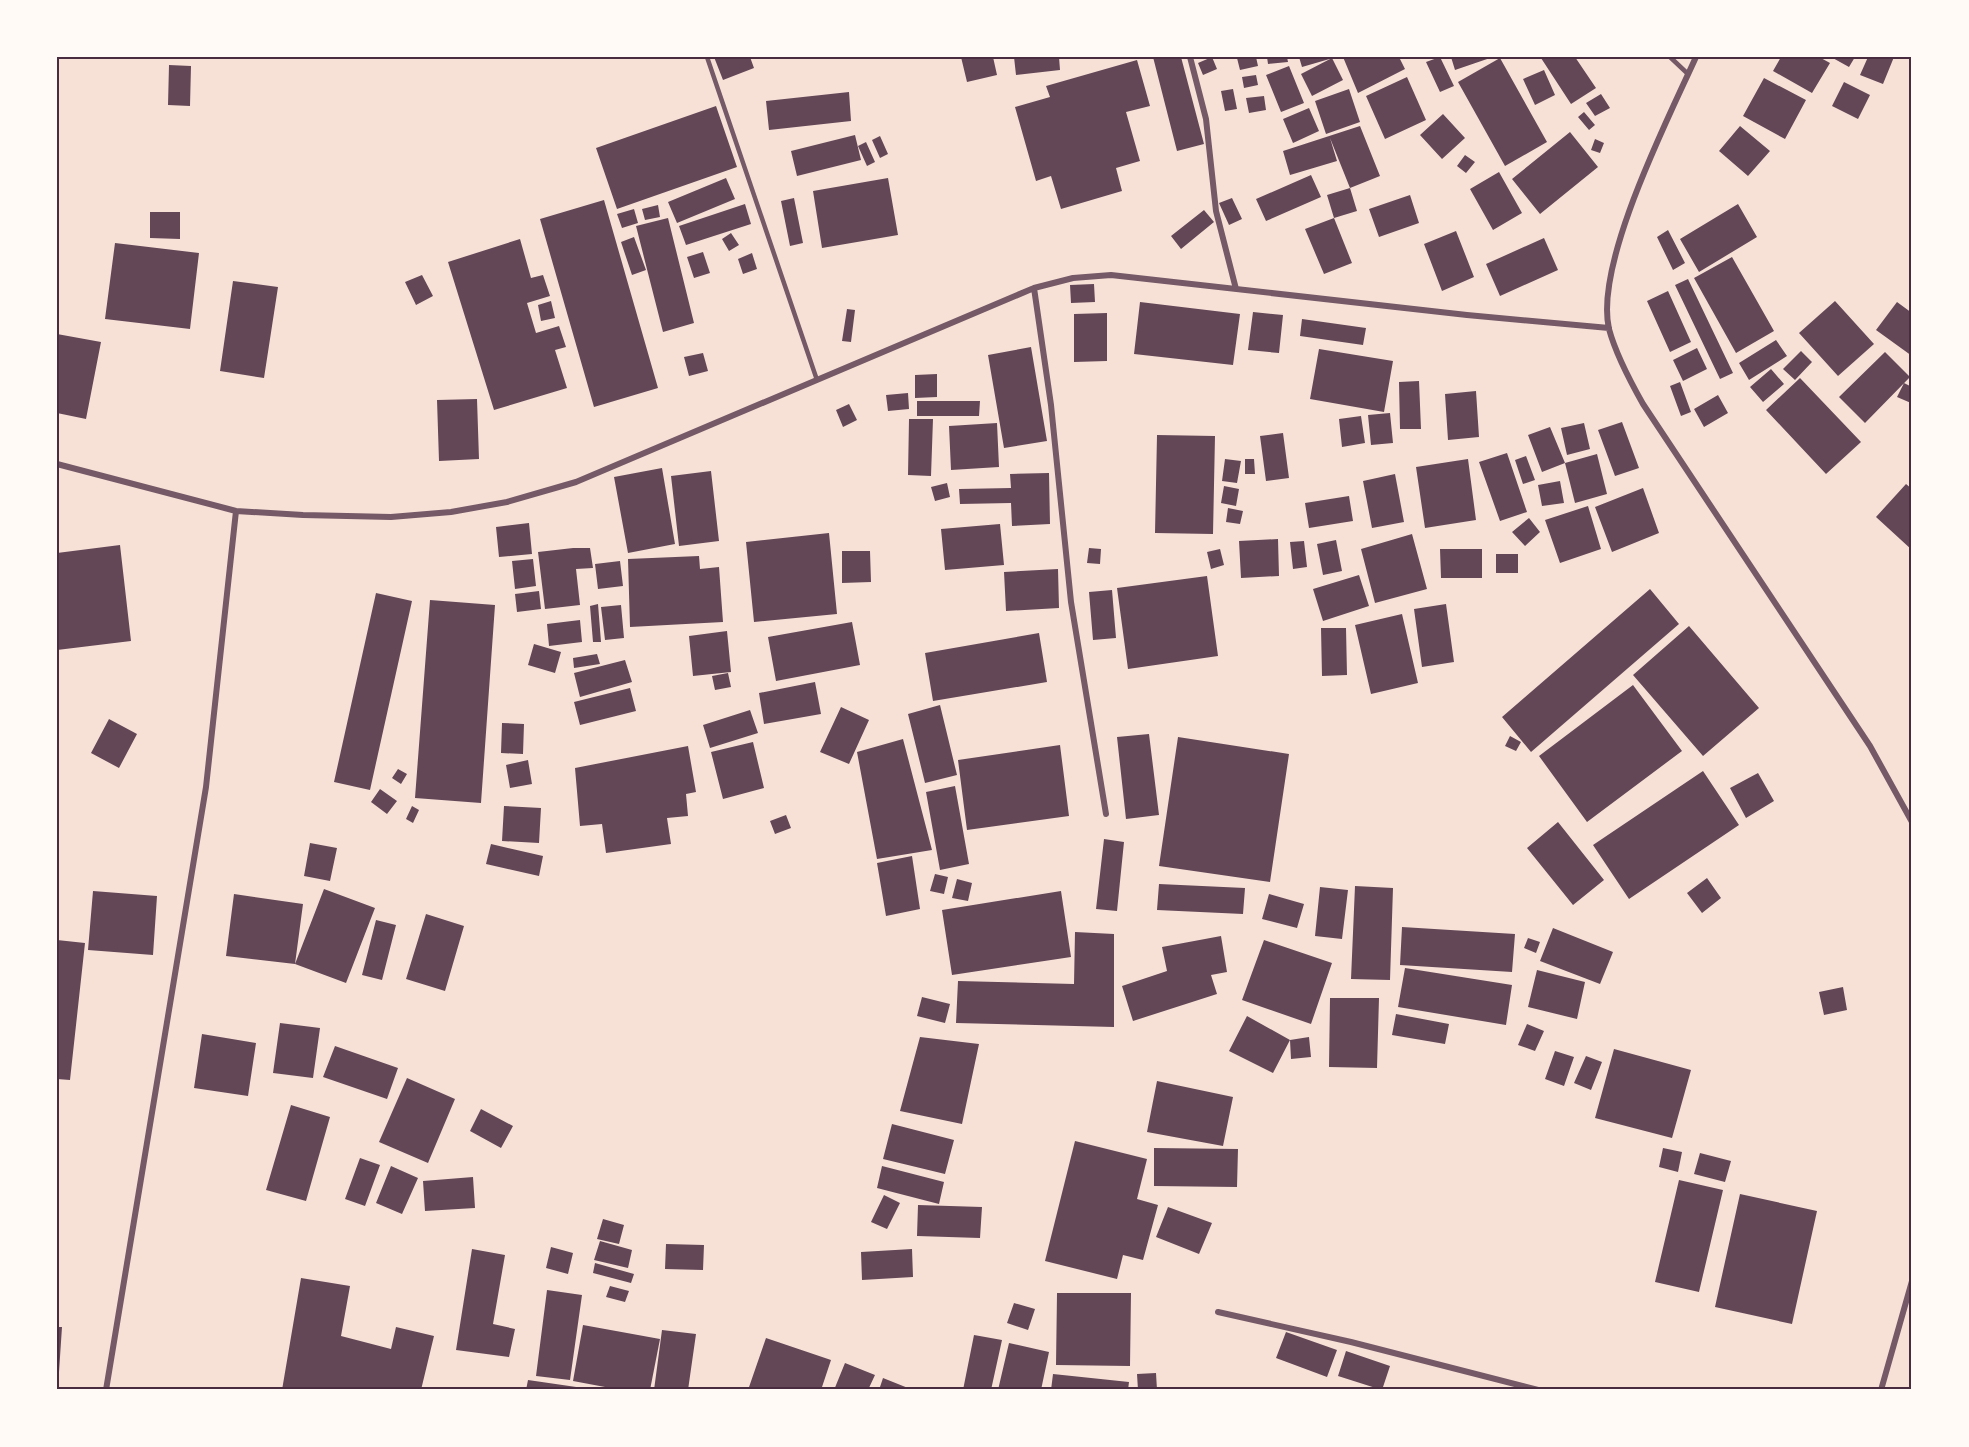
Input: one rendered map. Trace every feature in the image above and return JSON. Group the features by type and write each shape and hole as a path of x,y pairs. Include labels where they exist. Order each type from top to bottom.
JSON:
{"street":[{"path":"1190,57 1206,119 1215,211 1236,289"},
{"path":"1696,57 1621,234 1608,284 1609,328 1627,375 1642,404 1870,746 1912,822"},
{"path":"57,464 236,511 391,517 451,512 507,502 576,482 1034,288 1073,278 1111,275 1467,315 1609,328"},
{"path":"1034,288 1051,405 1071,602 1106,814"},
{"path":"106,1390 206,787 236,511"},
{"path":"1881,1390 1912,1281"},
{"path":"1218,1312 1351,1342 1538,1390"}],"lane":[{"path":"707,57 817,380"},
{"path":"1670,57 1688,74"}],"building":[{"path":"714,57 750,57 754,68 723,80"},
{"path":"961,57 993,57 997,75 967,82"},
{"path":"1014,57 1059,57 1060,70 1016,75"},
{"path":"1153,57 1181,57 1204,144 1177,151"},
{"path":"1212,57 1217,69 1203,75 1198,63"},
{"path":"1256,57 1258,66 1240,70 1237,58"},
{"path":"1267,57 1287,57 1288,62 1268,64"},
{"path":"1299,57 1333,57 1333,58 1302,67"},
{"path":"1343,57 1399,57 1405,69 1358,93"},
{"path":"1440,57 1454,86 1440,92 1426,62"},
{"path":"1451,57 1493,57 1455,70"},
{"path":"1575,57 1596,88 1571,104 1541,58"},
{"path":"1781,57 1819,57 1830,63 1812,93 1773,71"},
{"path":"1831,57 1855,57 1849,67"},
{"path":"1868,57 1894,57 1883,84 1860,75"},
{"path":"1332,58 1343,80 1312,96 1301,74"},
{"path":"1500,58 1547,142 1505,166 1458,82"},
{"path":"1137,60 1150,106 1126,112 1140,161 1116,168 1122,191 1061,209 1051,176 1036,181 1015,107 1050,97 1046,86"},
{"path":"169,65 191,66 190,106 168,105"},
{"path":"1289,66 1304,103 1281,112 1266,75"},
{"path":"1544,70 1555,95 1535,105 1523,79"},
{"path":"1256,75 1258,85 1244,88 1242,77"},
{"path":"1407,77 1426,120 1385,139 1366,96"},
{"path":"1764,78 1806,100 1785,139 1743,116"},
{"path":"1844,82 1870,95 1858,119 1832,106"},
{"path":"1233,89 1237,109 1225,111 1221,91"},
{"path":"1349,89 1360,122 1326,134 1315,101"},
{"path":"849,92 851,121 769,130 766,101"},
{"path":"1601,94 1610,108 1595,116 1586,103"},
{"path":"1264,96 1266,110 1249,113 1246,98"},
{"path":"716,106 737,167 617,209 596,148"},
{"path":"1309,108 1319,131 1293,143 1283,119"},
{"path":"1584,112 1595,125 1589,130 1578,117"},
{"path":"1443,114 1465,138 1442,159 1420,135"},
{"path":"1360,126 1380,176 1350,188 1330,138 1337,161 1290,175 1283,151"},
{"path":"1740,126 1770,151 1748,176 1719,151"},
{"path":"1570,132 1598,167 1540,214 1512,179"},
{"path":"855,135 861,160 797,176 791,151"},
{"path":"880,136 888,154 880,158 872,140"},
{"path":"1595,139 1604,143 1600,153 1591,150"},
{"path":"866,142 875,162 867,166 858,146"},
{"path":"1465,155 1475,162 1466,173 1457,166"},
{"path":"1499,172 1522,213 1493,230 1470,189"},
{"path":"1311,175 1321,197 1266,221 1256,199"},
{"path":"726,178 735,199 677,223 668,202"},
{"path":"888,178 898,235 822,248 813,191"},
{"path":"1350,188 1357,211 1334,218 1327,195"},
{"path":"1410,195 1419,223 1379,237 1369,209"},
{"path":"794,198 803,243 790,246 781,201"},
{"path":"1232,198 1242,219 1229,225 1219,203"},
{"path":"604,200 658,388 594,407 540,219"},
{"path":"745,204 751,224 686,245 679,226"},
{"path":"1738,204 1757,237 1699,272 1680,239"},
{"path":"658,205 660,217 645,220 642,209"},
{"path":"634,209 638,223 622,228 617,214"},
{"path":"1204,210 1214,222 1181,249 1171,236"},
{"path":"150,212 180,212 180,239 150,238"},
{"path":"668,218 694,323 663,332 636,226"},
{"path":"1334,218 1352,263 1324,274 1305,229"},
{"path":"1668,230 1685,263 1673,270 1657,237"},
{"path":"1456,231 1474,277 1442,291 1424,244"},
{"path":"731,233 739,245 729,251 722,239"},
{"path":"634,237 646,270 632,275 621,242"},
{"path":"1544,238 1558,270 1500,296 1486,264"},
{"path":"520,239 531,278 543,275 550,296 527,303 536,333 559,326 566,347 555,350 567,388 494,410 448,262"},
{"path":"115,243 199,253 190,329 105,319"},
{"path":"703,252 710,273 694,278 687,257"},
{"path":"752,253 757,269 743,274 738,259"},
{"path":"1732,257 1774,331 1736,353 1694,278"},
{"path":"422,275 433,296 416,305 405,282"},
{"path":"1688,279 1733,373 1720,379 1675,285"},
{"path":"233,281 278,287 264,378 220,371"},
{"path":"1094,284 1095,302 1071,303 1070,285"},
{"path":"1668,291 1691,342 1670,352 1647,301"},
{"path":"551,301 555,318 541,321 538,305"},
{"path":"1835,301 1874,344 1838,376 1799,333"},
{"path":"1140,302 1240,314 1233,365 1134,354"},
{"path":"1897,302 1912,313 1912,356 1876,330"},
{"path":"847,309 855,310 851,342 842,341"},
{"path":"1253,312 1283,315 1279,353 1248,350"},
{"path":"1107,313 1107,361 1074,362 1074,314"},
{"path":"1302,319 1366,328 1363,345 1300,336"},
{"path":"57,334 101,342 86,419 57,413"},
{"path":"1776,340 1787,356 1749,380 1739,363"},
{"path":"1031,347 1047,441 1004,448 988,355"},
{"path":"1697,348 1707,369 1683,381 1673,360"},
{"path":"1319,349 1393,361 1384,412 1310,399"},
{"path":"1801,351 1812,362 1795,380 1783,369"},
{"path":"1885,352 1910,377 1865,423 1839,397"},
{"path":"703,353 708,371 689,376 684,357"},
{"path":"1771,369 1784,384 1763,402 1750,387"},
{"path":"937,374 937,397 915,398 915,375"},
{"path":"1800,378 1861,442 1826,474 1766,410"},
{"path":"1419,381 1421,429 1400,429 1399,382"},
{"path":"1680,382 1691,412 1681,416 1670,386"},
{"path":"1904,383 1912,387 1911,403 1897,397"},
{"path":"1476,391 1479,437 1448,440 1445,394"},
{"path":"908,393 909,409 888,411 886,395"},
{"path":"1718,395 1728,413 1704,427 1694,409"},
{"path":"477,399 479,459 439,461 437,400"},
{"path":"917,401 980,401 979,416 917,416"},
{"path":"849,404 857,420 843,427 836,410"},
{"path":"1390,413 1393,443 1371,445 1368,415"},
{"path":"1361,416 1365,443 1342,447 1339,419"},
{"path":"909,419 933,419 931,476 908,475"},
{"path":"1622,422 1639,468 1615,476 1598,430"},
{"path":"997,423 999,467 951,470 949,426"},
{"path":"1584,423 1590,449 1567,455 1561,428"},
{"path":"1550,427 1565,463 1542,472 1528,435"},
{"path":"1283,433 1289,478 1266,481 1260,436"},
{"path":"1157,435 1215,436 1213,534 1155,533"},
{"path":"1507,453 1527,512 1500,521 1479,462"},
{"path":"1597,454 1607,494 1575,503 1565,463"},
{"path":"1526,456 1535,480 1523,484 1515,460"},
{"path":"1225,459 1241,461 1237,483 1222,481"},
{"path":"1245,459 1254,459 1255,474 1245,474"},
{"path":"1468,459 1476,520 1425,528 1416,467"},
{"path":"662,468 675,544 628,553 614,477"},
{"path":"711,471 719,541 679,546 671,476"},
{"path":"1049,473 1050,524 1012,526 1011,503 960,504 959,489 1011,488 1010,474"},
{"path":"1395,474 1404,522 1372,528 1363,481"},
{"path":"1560,481 1564,503 1542,506 1538,485"},
{"path":"947,483 950,497 935,501 931,487"},
{"path":"1906,484 1912,489 1912,550 1876,517"},
{"path":"1224,486 1239,489 1236,506 1221,503"},
{"path":"1643,488 1659,533 1612,552 1595,507"},
{"path":"1349,496 1353,521 1309,528 1305,503"},
{"path":"1588,506 1601,549 1560,563 1545,520"},
{"path":"1228,508 1243,511 1240,524 1226,522"},
{"path":"1529,518 1540,532 1525,546 1512,532"},
{"path":"529,523 532,554 499,557 496,527"},
{"path":"1000,524 1004,565 945,570 941,529"},
{"path":"829,533 837,614 754,622 746,542"},
{"path":"1412,534 1427,589 1375,603 1361,549"},
{"path":"1278,539 1279,576 1241,578 1239,541"},
{"path":"1336,540 1342,571 1323,575 1317,544"},
{"path":"1304,541 1307,567 1293,569 1290,542"},
{"path":"120,545 131,641 57,650 57,553"},
{"path":"590,548 593,568 576,569 580,605 545,609 538,552"},
{"path":"1089,548 1101,549 1100,564 1087,563"},
{"path":"1220,549 1224,565 1211,569 1207,552"},
{"path":"1440,549 1482,549 1482,578 1441,578"},
{"path":"842,551 870,551 871,582 842,583"},
{"path":"1496,554 1518,554 1518,573 1496,573"},
{"path":"699,556 700,569 719,567 723,622 630,627 628,559"},
{"path":"533,559 536,586 515,589 512,561"},
{"path":"620,561 623,586 598,589 595,564"},
{"path":"1058,569 1059,608 1006,611 1004,572"},
{"path":"1359,575 1369,606 1323,621 1313,589"},
{"path":"1207,576 1218,656 1128,669 1117,588"},
{"path":"1650,589 1679,624 1531,752 1502,717"},
{"path":"1112,590 1116,638 1093,640 1089,592"},
{"path":"539,591 541,609 517,612 515,594"},
{"path":"376,593 412,601 370,790 334,782"},
{"path":"430,600 495,605 481,803 415,798"},
{"path":"598,604 601,642 593,642 590,606"},
{"path":"1446,604 1454,662 1422,667 1414,609"},
{"path":"621,605 624,638 605,640 601,607"},
{"path":"1402,614 1418,683 1371,694 1355,625"},
{"path":"580,620 582,642 549,646 547,624"},
{"path":"852,622 860,665 776,681 768,637"},
{"path":"1689,626 1759,708 1703,756 1633,675"},
{"path":"1321,628 1346,628 1347,675 1322,676"},
{"path":"727,631 731,672 693,676 689,636"},
{"path":"1039,633 1047,682 933,701 925,653"},
{"path":"534,644 561,652 555,673 528,665"},
{"path":"597,654 600,664 574,668 573,658"},
{"path":"625,660 632,682 580,697 574,673"},
{"path":"728,673 731,687 715,690 712,676"},
{"path":"815,682 821,714 764,724 759,693"},
{"path":"1633,685 1682,751 1587,822 1539,756"},
{"path":"630,688 636,711 580,725 574,702"},
{"path":"940,705 957,775 925,783 908,714"},
{"path":"841,707 869,720 849,764 820,752"},
{"path":"750,710 758,733 710,748 703,725"},
{"path":"109,719 137,734 119,768 91,753"},
{"path":"502,723 524,724 523,754 501,753"},
{"path":"1149,734 1159,815 1126,819 1117,737"},
{"path":"1510,736 1521,742 1516,751 1505,746"},
{"path":"1178,737 1289,754 1270,882 1159,866"},
{"path":"903,739 932,850 877,859 857,752"},
{"path":"753,742 764,788 723,799 711,752"},
{"path":"1060,745 1069,816 967,830 958,760"},
{"path":"688,746 696,792 686,794 688,816 667,818 671,844 606,853 602,824 580,826 575,768"},
{"path":"528,760 532,784 510,788 506,765"},
{"path":"398,769 407,774 401,784 392,778"},
{"path":"1703,771 1739,825 1629,899 1593,845"},
{"path":"1758,773 1774,801 1746,818 1730,788"},
{"path":"955,786 969,864 940,870 926,792"},
{"path":"380,789 397,801 387,814 371,802"},
{"path":"412,806 419,810 413,823 406,819"},
{"path":"504,806 541,808 539,843 502,841"},
{"path":"786,815 791,828 775,834 770,821"},
{"path":"1558,822 1604,880 1573,905 1527,848"},
{"path":"1104,839 1124,842 1117,911 1096,909"},
{"path":"310,843 337,848 330,881 304,876"},
{"path":"491,844 543,856 539,876 486,864"},
{"path":"912,856 920,909 886,916 877,863"},
{"path":"935,874 948,877 944,894 930,891"},
{"path":"1707,878 1721,898 1702,913 1687,893"},
{"path":"957,879 972,883 968,901 952,898"},
{"path":"1159,884 1245,888 1243,914 1157,910"},
{"path":"1355,886 1393,888 1390,980 1351,979"},
{"path":"1320,887 1348,890 1342,939 1315,936"},
{"path":"324,889 375,908 346,983 295,964"},
{"path":"93,891 157,896 153,955 88,950"},
{"path":"1061,891 1071,957 952,975 942,910"},
{"path":"234,894 303,904 295,964 226,956"},
{"path":"1269,894 1304,904 1297,928 1262,919"},
{"path":"426,914 464,926 445,991 406,979"},
{"path":"376,920 396,925 382,980 362,975"},
{"path":"1402,927 1515,934 1512,972 1400,965"},
{"path":"1553,928 1613,952 1600,984 1540,961"},
{"path":"1075,932 1114,934 1114,1027 956,1023 958,981 1074,984"},
{"path":"1221,936 1227,972 1211,975 1217,994 1133,1021 1122,986 1167,971 1162,947"},
{"path":"1528,938 1540,942 1536,953 1524,948"},
{"path":"57,940 85,943 70,1080 57,1079"},
{"path":"1264,940 1332,963 1311,1024 1242,1000"},
{"path":"1405,968 1512,985 1506,1025 1398,1007"},
{"path":"1537,970 1585,982 1577,1019 1528,1007"},
{"path":"1843,987 1847,1010 1824,1015 1819,992"},
{"path":"922,997 950,1004 945,1023 917,1016"},
{"path":"1330,998 1379,998 1377,1068 1329,1067"},
{"path":"1396,1014 1449,1024 1445,1044 1392,1035"},
{"path":"1247,1016 1290,1040 1273,1073 1229,1051"},
{"path":"280,1023 320,1028 313,1078 273,1073"},
{"path":"1527,1024 1544,1031 1535,1051 1518,1045"},
{"path":"202,1034 256,1043 248,1096 194,1088"},
{"path":"920,1037 979,1044 962,1124 900,1111"},
{"path":"1309,1037 1311,1057 1291,1059 1290,1040"},
{"path":"335,1046 398,1068 387,1099 323,1077"},
{"path":"1614,1049 1691,1070 1672,1138 1595,1118"},
{"path":"1555,1051 1574,1057 1564,1086 1545,1079"},
{"path":"1586,1056 1602,1062 1591,1090 1574,1083"},
{"path":"407,1078 455,1099 428,1163 379,1142"},
{"path":"1157,1081 1233,1097 1223,1146 1147,1132"},
{"path":"291,1105 330,1117 306,1201 266,1190"},
{"path":"481,1109 513,1126 501,1148 470,1131"},
{"path":"892,1124 954,1140 945,1174 883,1159"},
{"path":"1075,1141 1147,1159 1137,1199 1158,1205 1143,1260 1123,1255 1117,1279 1045,1261"},
{"path":"1154,1148 1238,1149 1237,1187 1154,1186"},
{"path":"1663,1148 1682,1152 1678,1172 1659,1167"},
{"path":"1700,1153 1731,1161 1725,1182 1694,1174"},
{"path":"360,1158 380,1165 365,1206 345,1199"},
{"path":"391,1166 418,1178 402,1214 376,1203"},
{"path":"882,1166 944,1182 939,1204 877,1188"},
{"path":"473,1177 475,1208 425,1211 423,1181"},
{"path":"1679,1180 1723,1190 1699,1292 1655,1282"},
{"path":"1740,1194 1817,1211 1792,1324 1715,1307"},
{"path":"884,1195 900,1203 887,1229 871,1222"},
{"path":"918,1205 982,1207 980,1238 917,1236"},
{"path":"1168,1207 1212,1223 1199,1254 1156,1237"},
{"path":"603,1219 624,1225 619,1244 597,1239"},
{"path":"600,1241 632,1250 628,1268 594,1260"},
{"path":"666,1244 704,1245 703,1270 665,1269"},
{"path":"551,1247 573,1253 568,1274 546,1268"},
{"path":"472,1249 505,1255 493,1324 515,1329 509,1357 456,1350"},
{"path":"912,1249 913,1277 862,1280 861,1252"},
{"path":"595,1263 634,1274 631,1283 593,1273"},
{"path":"301,1278 350,1286 341,1336 391,1349 396,1327 434,1336 421,1390 282,1390"},
{"path":"610,1286 629,1291 625,1302 606,1297"},
{"path":"547,1290 582,1295 570,1380 536,1376"},
{"path":"1057,1293 1131,1293 1130,1366 1056,1365"},
{"path":"1014,1303 1035,1309 1028,1330 1007,1323"},
{"path":"583,1325 660,1339 650,1390 621,1390 573,1381"},
{"path":"57,1327 62,1327 59,1372 57,1372"},
{"path":"662,1330 696,1334 688,1390 654,1390"},
{"path":"1286,1332 1337,1350 1327,1377 1276,1358"},
{"path":"974,1335 1002,1340 991,1390 963,1390"},
{"path":"766,1338 831,1360 821,1390 748,1390"},
{"path":"1009,1343 1049,1352 1041,1390 998,1390"},
{"path":"1346,1351 1390,1366 1382,1390 1338,1376"},
{"path":"845,1363 875,1375 868,1390 834,1390"},
{"path":"1156,1373 1157,1390 1138,1390 1137,1374"},
{"path":"1053,1374 1129,1382 1128,1390 1051,1390"},
{"path":"883,1378 913,1390 879,1390"},
{"path":"528,1380 590,1389 590,1390 526,1390"}]}
